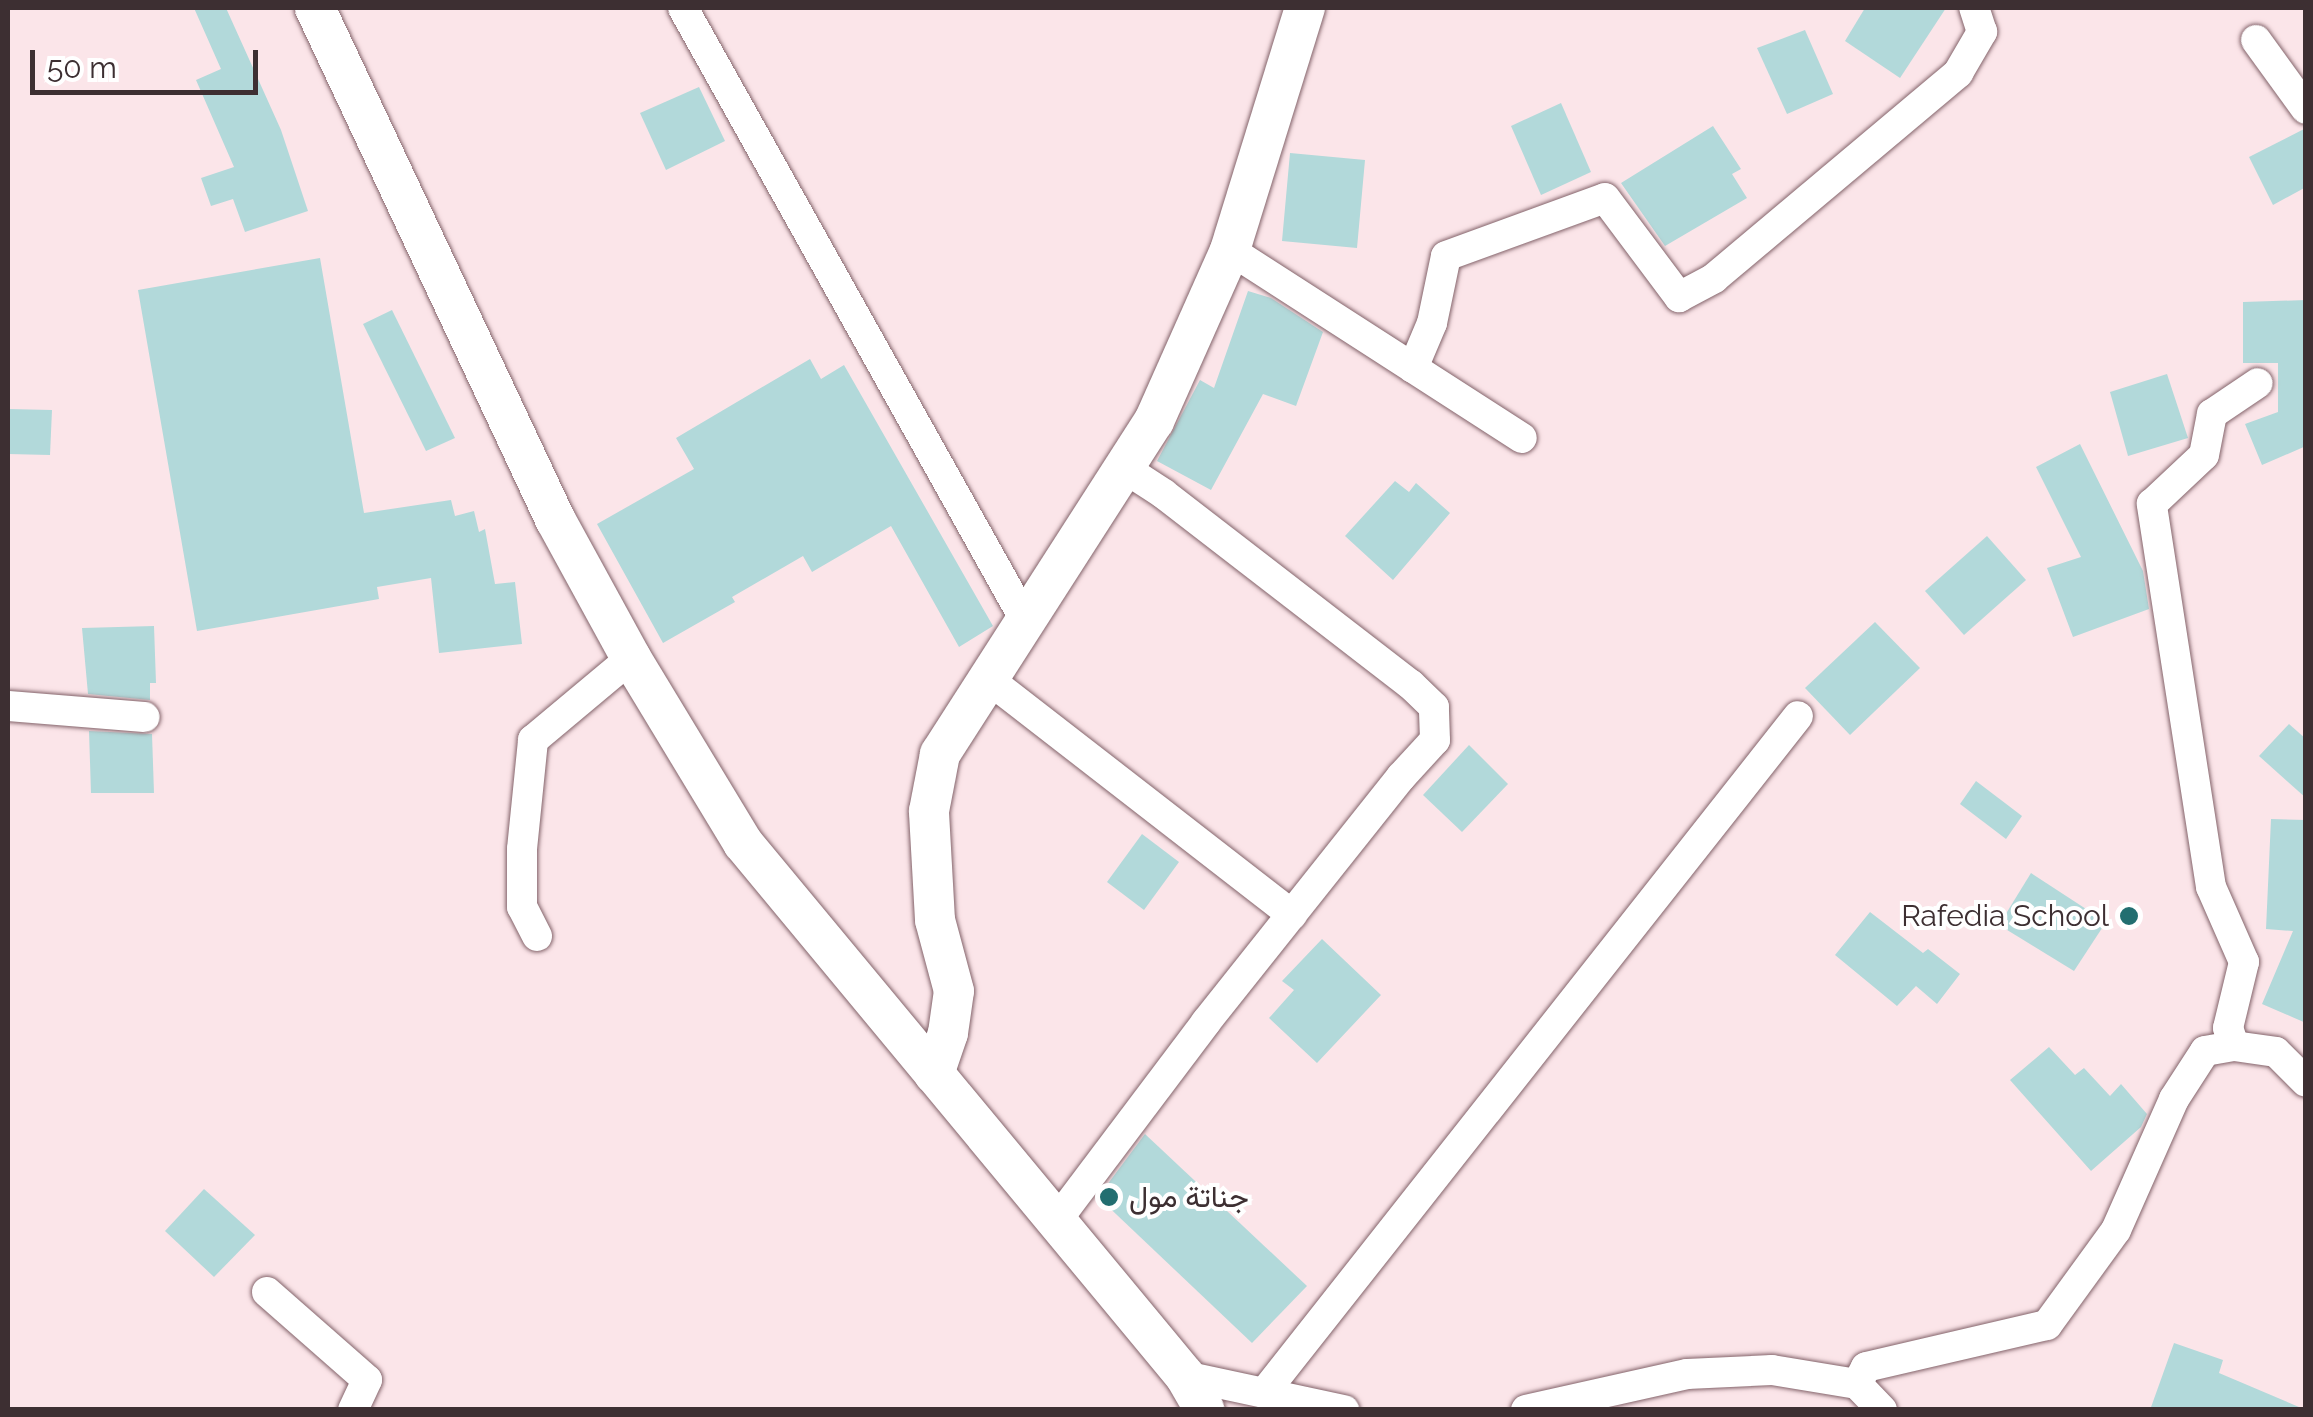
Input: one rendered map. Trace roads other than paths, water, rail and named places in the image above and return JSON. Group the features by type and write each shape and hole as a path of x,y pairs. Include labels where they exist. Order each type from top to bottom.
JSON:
{"street":[{"path":"315,8 556,519 630,658 743,843 1057,1220 1195,1393 1258,1401 1298,1400 1344,1410"},
{"path":"683,8 1025,620"},
{"path":"934,1074 948,1033 954,991 935,920 929,811 940,754 1154,421 1230,250 1305,8"},
{"path":"1412,368 1432,323 1446,256 1605,198 1679,297 1714,278 1958,73 1982,32 1974,8"},
{"path":"2256,40 2306,108"},
{"path":"1230,250 1522,438"},
{"path":"2234,1046 2228,1028 2244,962 2212,887 2152,504 2204,455 2212,414 2258,382"},
{"path":"1057,1220 1292,915 1436,740 1434,708 1164,494 1124,468"},
{"path":"538,936 522,907 522,848 533,740 630,658"},
{"path":"988,678 1292,915"},
{"path":"8,706 145,717"},
{"path":"1258,1401 1798,716"},
{"path":"1857,1384 1866,1367 2047,1325 2116,1230 2174,1099 2205,1052 2234,1046 2276,1052 2306,1082"},
{"path":"267,1292 367,1380 353,1410"},
{"path":"1526,1410 1686,1374 1772,1370 1857,1384 1882,1410"}],"place":[{"name":"Rafedia School","path":"2129,916"},
{"name":"جناتة مول","path":"1109,1197"}]}
